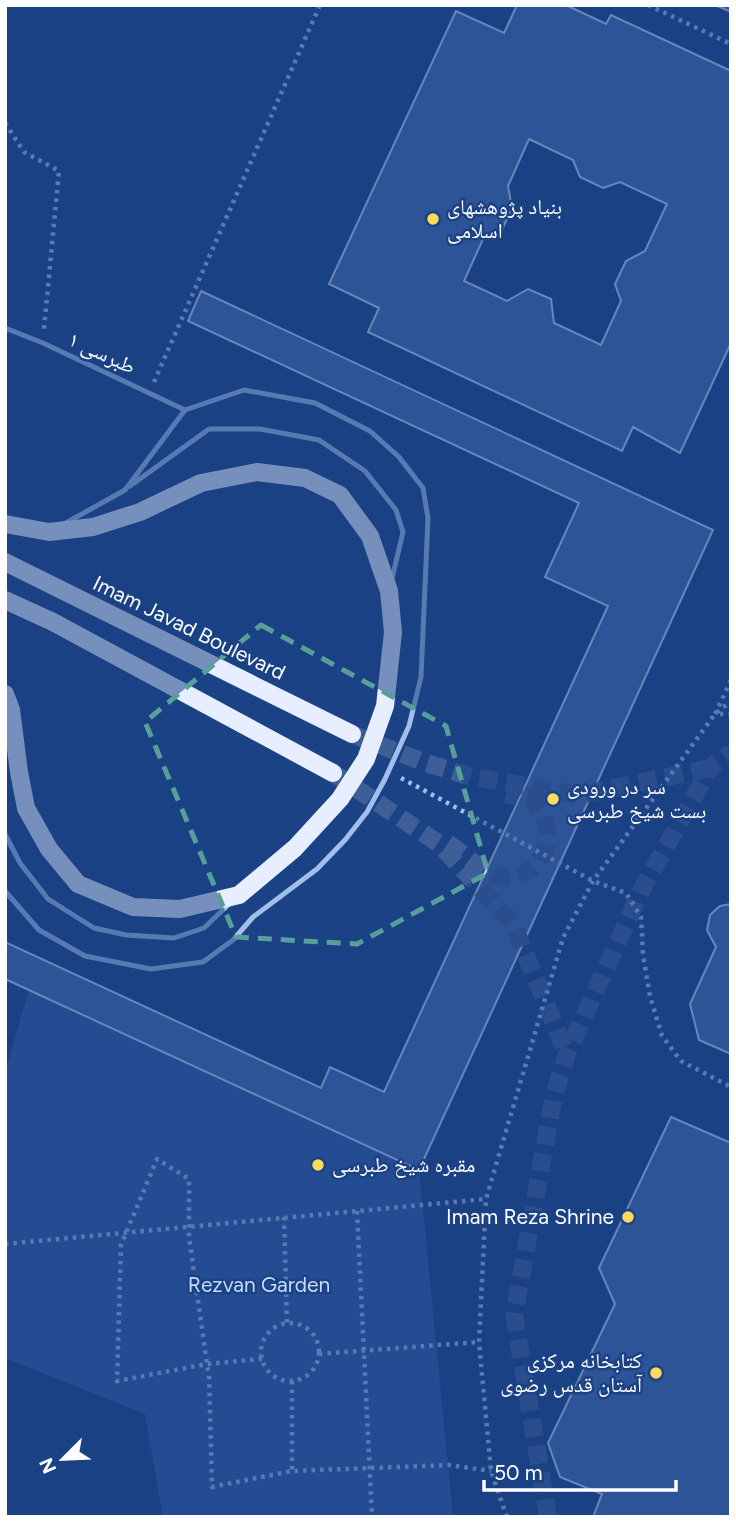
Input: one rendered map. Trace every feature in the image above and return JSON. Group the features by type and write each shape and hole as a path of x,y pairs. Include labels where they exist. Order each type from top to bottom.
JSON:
{"main road":[{"path":"5,524 49,532 93,527 140,512 201,483 257,472 305,478 340,495 370,537 389,591 393,632 384,706 366,759 340,799 295,848 239,895 180,909 133,907 79,884 48,849 26,808 11,710 5,694"},
{"name":"Imam Javad Boulevard","path":"5,562 352,734"},
{"path":"5,600 53,622 333,773"}],"lane":[{"name":"طبرسی ۱","path":"5,328 43,343 185,410"},
{"path":"5,891 39,930 85,956 151,969 203,962 233,940 253,917 317,869 336,850 367,813 409,726 421,677 428,518 424,488 399,457 370,431 315,403 244,390 185,410 125,490"},
{"path":"49,532 125,490 209,429 260,429 319,440 365,471 396,510 402,532 400,552 389,591"},
{"path":"5,834 20,863 48,899 94,928 126,935 174,938 204,928 239,895"}],"path":[{"path":"149,393 320,5"},
{"path":"648,5 731,44"},
{"path":"5,122 24,152 59,171 43,343"},
{"path":"507,1517 491,1471 479,1342 486,1199 563,938 593,881 715,714 731,680"},
{"path":"715,714 731,701"},
{"path":"715,714 731,714"},
{"path":"389,771 593,881 626,894 641,917 643,955 650,996 662,1036 681,1061 731,1087"},
{"path":"262,1359 207,1364 117,1381 121,1245 157,1159 189,1179 189,1227 207,1364 212,1487 292,1471 449,1465 491,1471"},
{"path":"5,1244 486,1199"},
{"path":"336,1210 358,1211"},
{"path":"358,1211 372,1517"},
{"path":"284,1217 287,1324"},
{"path":"287,1324 297,1324 313,1335 319,1354 307,1376 292,1381 276,1378 265,1367 261,1349 270,1332 287,1324"},
{"path":"319,1354 479,1342"},
{"path":"292,1381 292,1471"}],"highlighted area":[{"path":"261,625 446,726 488,873 357,944 236,937 145,722"}],"green space":[{"name":"Rezvan Garden","path":"29,990 419,1170 453,1517 163,1517 145,1414 5,1358 5,1072"}],"building":[{"name":"بنیاد پژوهشهای اسلامی","path":"517,5 566,5 606,24 611,15 731,71 731,343 680,453 633,427 622,451 368,332 379,308 329,284 456,11 504,33","holes":["529,139 573,160 580,177 603,188 620,182 667,204 645,251 626,261 615,284 621,301 601,345 554,323 551,299 528,289 507,301 464,281 484,237 502,230 512,208 508,186"]},
{"path":"715,5 731,5 731,12"},
{"name":"سر در ورودی بست شیخ طبرسی","path":"201,291 713,530 419,1170 5,979 5,942 321,1088 330,1067 384,1092 608,606 545,577 579,503 188,321"},
{"path":"731,904 731,1054 699,1040 690,1004 716,947 707,930 710,915 720,906"},
{"name":"کتابخانه مرکزی آستان قدس رضوی","path":"671,1117 731,1143 731,1517 593,1517 602,1494 560,1477 548,1443 615,1304 599,1268"}],"tunnel":[{"path":"352,734 423,762 472,777 580,795 710,768"},
{"path":"548,1517 514,1315 554,1095 567,1054 640,893 710,768 731,752"},
{"path":"333,773 438,843 512,922 567,1054"},
{"path":"448,843 498,877 522,875 531,869 539,862 547,841 544,817 531,799 506,794"}],"place":[{"name":"بنیاد پژوهشهای اسلامی","path":"433,219"},
{"name":"سر در ورودی بست شیخ طبرسی","path":"553,799"},
{"name":"مقبره شیخ طبرسی","path":"318,1165"},
{"name":"Imam Reza Shrine","path":"628,1217"},
{"name":"کتابخانه مرکزی آستان قدس رضوی","path":"656,1373"}]}
